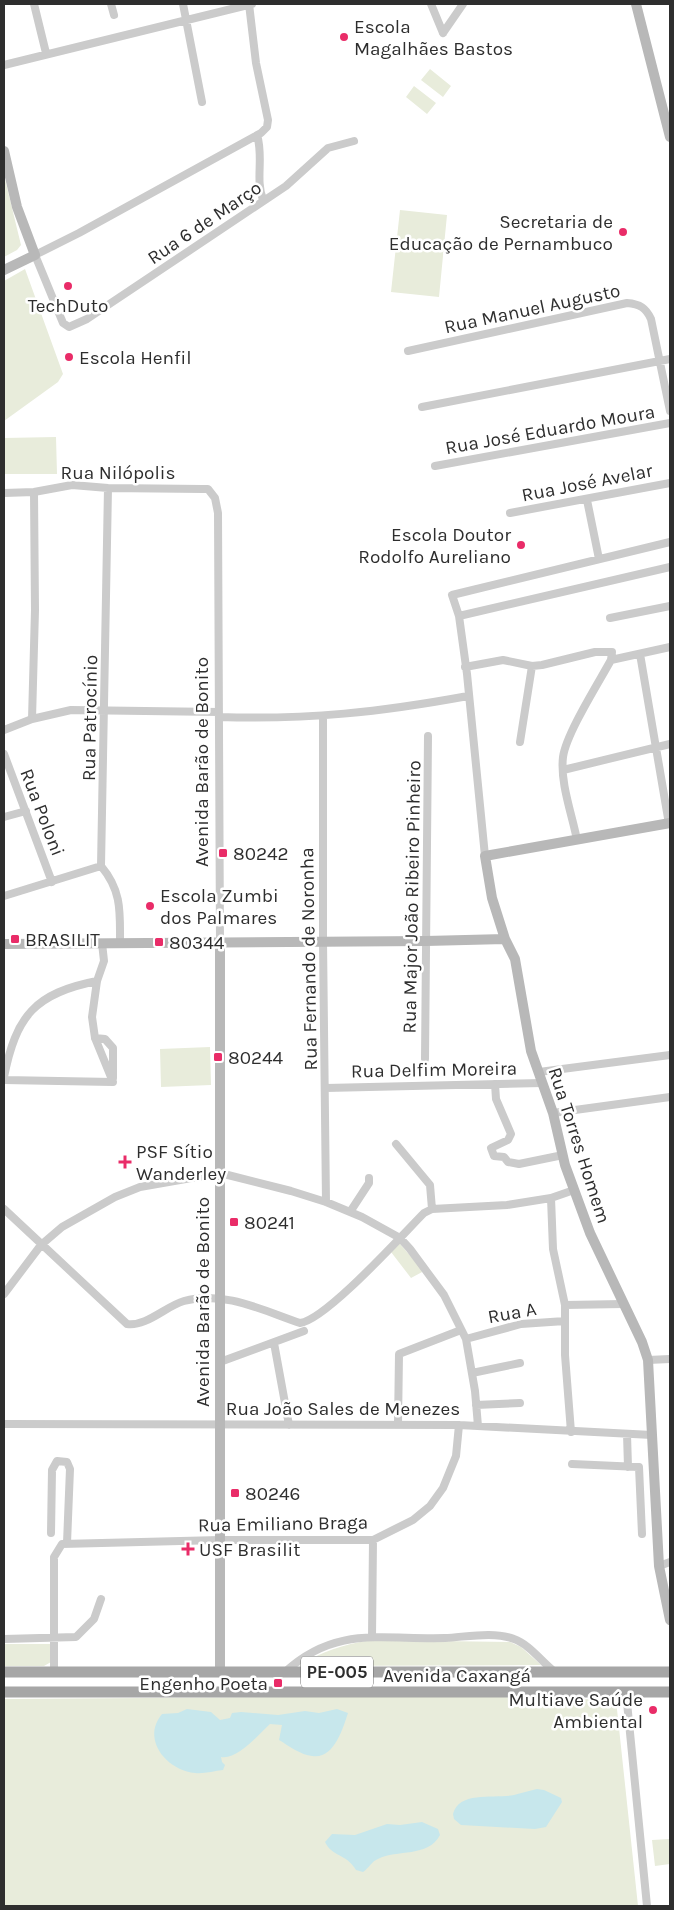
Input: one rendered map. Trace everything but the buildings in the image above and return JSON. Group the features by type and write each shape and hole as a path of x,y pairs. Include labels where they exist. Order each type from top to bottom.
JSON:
{"main road":[{"name":"Avenida Caxangá","path":"4,1672 670,1672"},
{"name":"Avenida Caxangá","path":"4,1692 670,1692"}],"street":[{"path":"34,4 46,53"},
{"path":"111,4 114,16"},
{"path":"184,4 202,102"},
{"path":"4,65 46,53 251,4 256,63 268,120 265,130 257,135 79,234 4,270"},
{"path":"431,4 443,33 462,4"},
{"path":"636,4 670,137"},
{"path":"257,135 260,146 261,167 258,187 263,200"},
{"name":"Rua 6 de Março","path":"34,255 63,323 68,327 87,319 162,270 294,179 328,148 354,141"},
{"path":"4,150 18,207 34,255"},
{"name":"Rua Manuel Augusto","path":"408,351 627,303 638,304 647,310 661,360 670,411"},
{"path":"422,407 670,359"},
{"name":"Rua José Eduardo Moura","path":"435,466 670,424"},
{"name":"Rua José Avelar","path":"510,513 670,483"},
{"name":"Rua Nilópolis","path":"4,492 34,492 72,485 108,488 203,489"},
{"name":"Rua Patrocínio","path":"101,866 106,709 108,488"},
{"name":"Avenida Barão de Bonito","path":"203,489 212,493 218,513 221,1299 219,1424 220,1672"},
{"path":"32,719 35,610 34,492"},
{"path":"587,500 599,559 670,542"},
{"name":"Rua Torres Homem","path":"599,559 452,595 459,616 485,856 492,898 505,939 516,959 531,1051 553,1113 574,1190 590,1233 642,1342 648,1360 660,1566 670,1620"},
{"path":"459,616 670,567"},
{"path":"610,618 670,606"},
{"path":"611,660 670,647"},
{"path":"466,670 503,660 532,666 552,664 604,651 612,652 611,660 565,749 563,770 577,840"},
{"path":"485,856 670,824 655,748 640,654"},
{"path":"520,742 532,666"},
{"path":"4,730 32,719 71,710 106,709 324,717 398,709 468,696"},
{"name":"Rua Fernando de Noronha","path":"324,717 323,941 326,1202"},
{"name":"Rua Major João Ribeiro Pinheiro","path":"425,1059 428,736"},
{"path":"563,770 670,744"},
{"name":"Rua Poloni","path":"4,754 52,882"},
{"path":"4,817 26,810"},
{"path":"4,896 101,866 116,888 120,906 120,943"},
{"path":"4,944 426,942 505,939"},
{"path":"102,943 104,961 98,981 92,1017 95,1038 113,1080"},
{"path":"98,981 62,990 31,1010 19,1026 9,1049 4,1079 113,1080"},
{"path":"95,1038 105,1039 113,1048 113,1080"},
{"path":"539,1072 670,1055"},
{"name":"Rua Delfim Moreira","path":"326,1088 542,1083"},
{"path":"495,1084 496,1099 511,1134 508,1140 491,1148 494,1156 504,1157 508,1162 516,1164 563,1155"},
{"path":"553,1113 670,1098"},
{"path":"396,1144 430,1185 432,1209"},
{"path":"4,1294 41,1245 62,1227 115,1197 140,1187 220,1174 326,1202 350,1212 400,1238 444,1296 466,1339 478,1426"},
{"path":"350,1212 369,1183 369,1178"},
{"path":"4,1209 128,1324 140,1323 184,1301 197,1299 221,1299 241,1302 300,1323 314,1318 340,1296 424,1213 432,1209 507,1204 551,1198 574,1190"},
{"path":"551,1198 553,1249 565,1305 565,1355 571,1432"},
{"path":"565,1305 623,1304"},
{"name":"Rua A","path":"466,1339 521,1324 565,1321"},
{"path":"398,1426 399,1354 461,1330"},
{"path":"220,1362 304,1331"},
{"path":"274,1343 289,1425"},
{"path":"648,1360 670,1359"},
{"path":"472,1373 520,1363"},
{"path":"476,1405 520,1403"},
{"name":"Rua João Sales de Menezes","path":"4,1424 458,1425 571,1432 652,1434"},
{"name":"Rua Emiliano Braga","path":"68,1543 220,1540 373,1540 413,1520 430,1506 443,1488 456,1456 458,1425"},
{"path":"627,1434 628,1466"},
{"path":"51,1533 52,1470 57,1462 64,1460 70,1469 68,1543 59,1547 54,1556 54,1672"},
{"path":"572,1464 639,1467 642,1534"},
{"path":"372,1637 373,1540"},
{"path":"660,1566 670,1562"},
{"path":"4,1639 76,1637 94,1619 101,1598"},
{"name":"Avenida Caxangá","path":"286,1672 296,1663 328,1645 351,1639 372,1637 500,1636 514,1639 524,1644 555,1672"},
{"path":"626,1692 647,1906"}],"green space":[{"path":"430,69 451,86 443,97 421,80"},
{"path":"414,86 436,103 427,114 406,97"},
{"path":"4,175 21,245 17,250 4,257"},
{"path":"400,210 447,215 439,297 391,292"},
{"path":"25,269 63,374 58,382 4,421 4,281"},
{"path":"56,437 57,474 4,474 4,438"},
{"path":"210,1047 211,1085 161,1087 160,1049"},
{"path":"399,1243 424,1271 411,1278 391,1252"},
{"path":"370,1640 510,1642 521,1647 541,1665 299,1666 333,1649"},
{"path":"4,1644 50,1644 51,1662 44,1666 4,1666"},
{"path":"464,1696 616,1700 638,1906 4,1906 4,1699"},
{"path":"670,1839 670,1864 655,1866 652,1840"}],"water":[{"path":"187,1709 211,1712 220,1720 230,1718 232,1713 241,1712 278,1715 305,1711 319,1713 337,1709 348,1713 336,1742 332,1748 320,1756 304,1754 279,1740 282,1725 270,1724 241,1751 228,1757 221,1757 225,1765 223,1770 195,1773 184,1771 166,1760 156,1743 154,1733 156,1724 162,1714 178,1713"},
{"path":"537,1789 544,1790 561,1798 562,1802 546,1827 535,1829 461,1825 454,1819 453,1814 457,1806 470,1798 514,1795"},
{"path":"422,1822 438,1829 440,1835 435,1842 420,1850 378,1859 363,1872 356,1870 348,1861 331,1850 325,1842 332,1834 355,1835 387,1824 400,1825"}],"place":[{"name":"Escola Magalhães Bastos","path":"344,37"},
{"name":"Secretaria de Educação de Pernambuco","path":"623,232"},
{"name":"TechDuto","path":"68,286"},
{"name":"Escola Henfil","path":"69,357"},
{"name":"Escola Doutor Rodolfo Aureliano","path":"521,545"},
{"name":"80242","path":"223,853"},
{"name":"Escola Zumbi dos Palmares","path":"150,906"},
{"name":"BRASILIT","path":"15,939"},
{"name":"80344","path":"159,942"},
{"name":"80244","path":"218,1057"},
{"name":"PSF Sítio Wanderley","path":"125,1162"},
{"name":"80241","path":"234,1222"},
{"name":"80246","path":"235,1493"},
{"name":"USF Brasilit","path":"188,1549"},
{"name":"Engenho Poeta","path":"278,1683"},
{"name":"Multiave Saúde Ambiental","path":"653,1710"}]}
